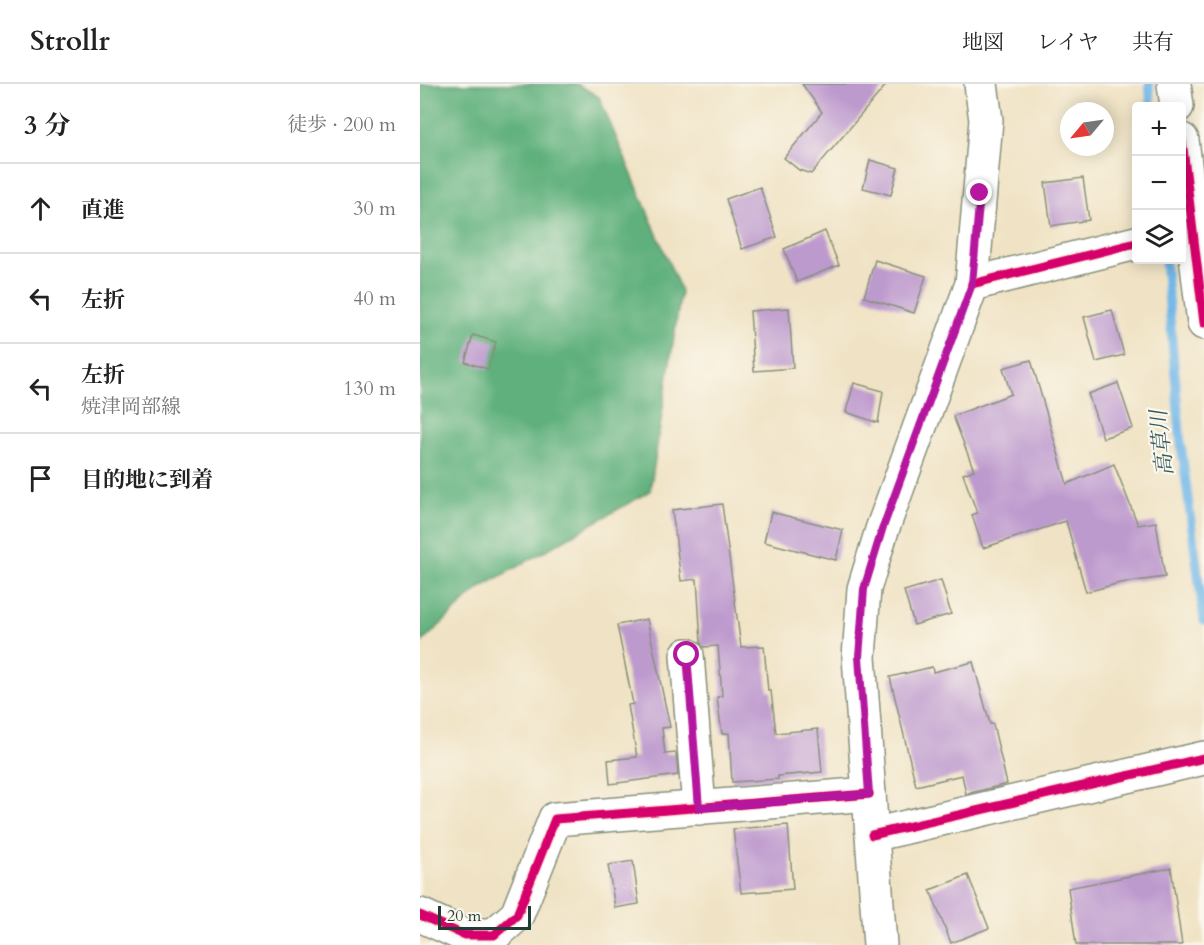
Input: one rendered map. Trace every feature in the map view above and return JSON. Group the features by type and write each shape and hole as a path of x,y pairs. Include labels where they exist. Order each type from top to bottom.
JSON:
{"street":[{"path":"880,945 859,657 864,589 882,530 972,284 986,120 981,84"},
{"path":"1174,84 1176,102"},
{"path":"1184,156 1204,323"},
{"path":"972,284 1132,244"},
{"path":"687,655 699,808"},
{"path":"872,835 1201,759"},
{"path":"420,915 464,935 494,935 517,915 555,819 869,794"}],"green space":[{"path":"420,84 577,84 599,97 681,291 650,491 478,589 420,644"}],"building":[{"path":"802,84 887,84 811,174 799,170 784,158 822,112"},
{"path":"870,160 898,168 891,195 863,188"},
{"path":"1083,178 1089,220 1051,226 1045,183"},
{"path":"760,187 777,237 742,249 726,199"},
{"path":"825,231 839,265 797,282 784,249"},
{"path":"875,260 926,276 914,313 864,297"},
{"path":"789,308 793,368 754,371 750,311"},
{"path":"1112,310 1124,355 1096,362 1084,317"},
{"path":"473,335 496,342 488,369 465,362"},
{"path":"1031,360 1067,484 1114,464 1138,525 1156,522 1165,577 1120,583 1086,592 1066,521 983,548 972,515 977,513 963,474 974,470 953,416 1011,394 1003,368"},
{"path":"854,383 883,391 878,423 846,412"},
{"path":"1118,383 1133,428 1103,438 1088,394"},
{"path":"722,504 741,647 764,646 768,691 771,691 776,733 818,729 822,772 778,776 778,779 732,782 729,733 722,734 717,697 722,696 718,646 703,647 701,643 697,579 681,581 672,510"},
{"path":"771,512 843,530 836,560 764,542"},
{"path":"941,580 951,614 914,625 904,591"},
{"path":"647,619 670,727 662,728 665,754 676,753 678,775 610,784 608,760 637,757 628,705 633,704 617,625"},
{"path":"973,662 990,724 993,724 1007,784 966,794 962,775 916,786 890,677 932,667 933,672"},
{"path":"788,825 793,889 741,893 733,829"},
{"path":"633,861 639,904 615,908 608,865"},
{"path":"1171,868 1182,945 1076,945 1068,888"},
{"path":"968,875 989,928 951,943 930,890"}],"waterway":[{"name":"高草川","path":"1149,84 1151,102"},
{"name":"高草川","path":"1165,264 1181,444 1204,621"}],"cycle path":[{"path":"1184,156 1204,323"},
{"path":"972,284 1132,244"},
{"path":"872,835 1204,758"},
{"path":"420,915 464,935 494,935 517,915 555,819 869,794"}],"route":[{"path":"687,655 699,808 869,794 859,657 864,589 882,530 972,284 980,193"}]}
